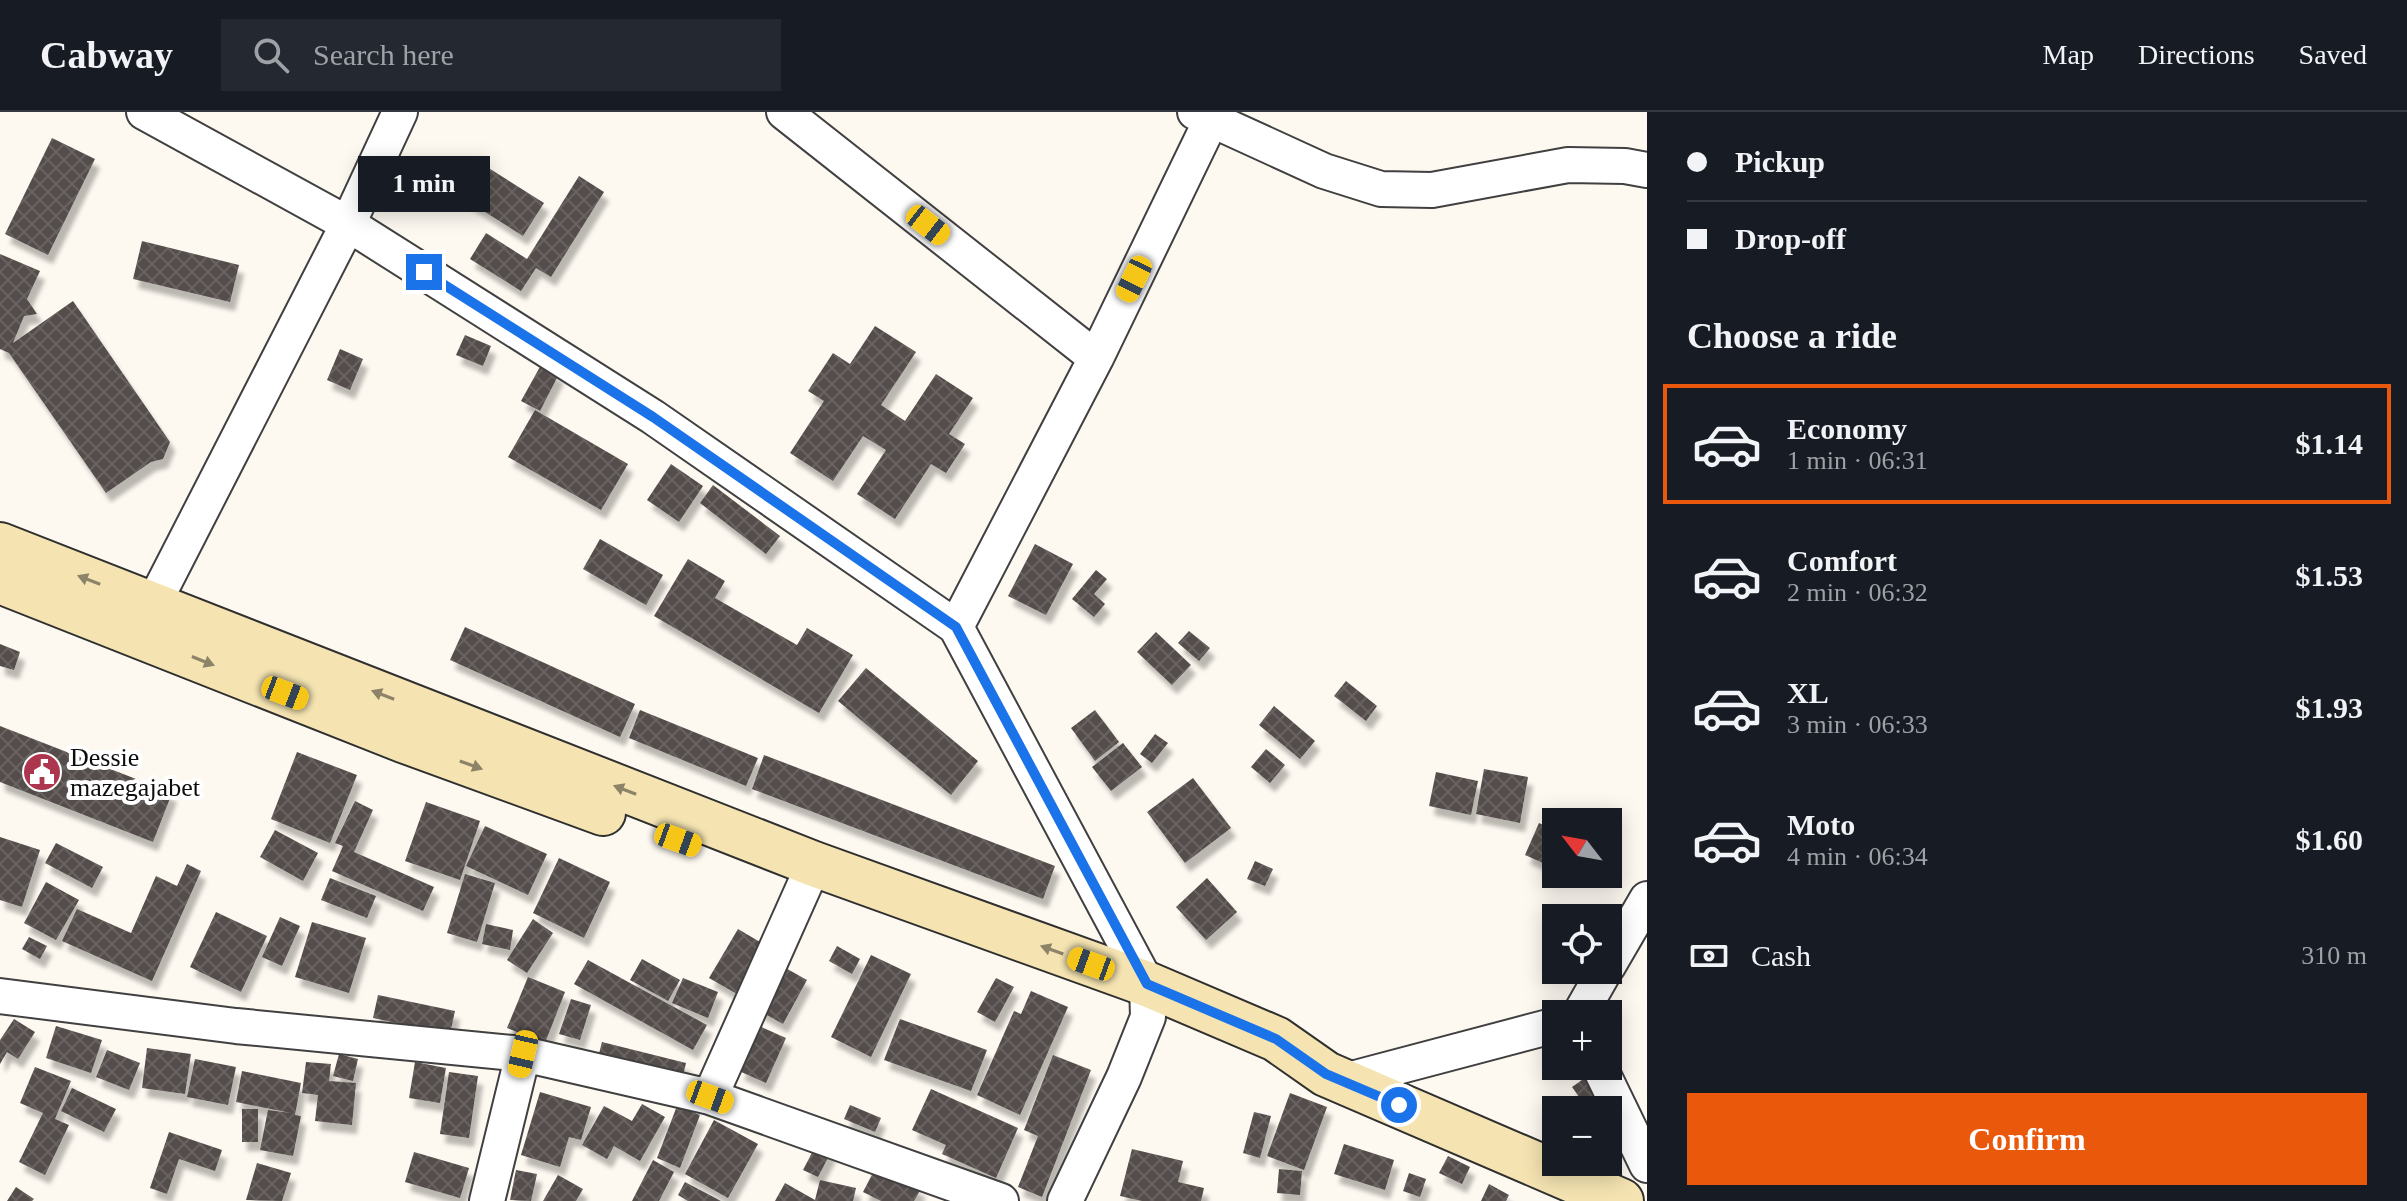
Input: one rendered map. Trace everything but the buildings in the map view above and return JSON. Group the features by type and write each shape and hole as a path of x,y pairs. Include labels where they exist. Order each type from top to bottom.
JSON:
{"street":[{"path":"144,112 348,224 653,417 956,627 1148,1001 1124,1077 1065,1201"},
{"path":"145,620 348,224 400,112"},
{"path":"784,112 1096,358"},
{"path":"956,627 1096,358 1207,115 1324,171 1381,189 1432,190 1568,165 1625,166 1647,170"},
{"path":"0,545 145,620"},
{"path":"0,581 145,620 809,876 1148,1001 1276,1039 1335,1078 1621,1201"},
{"path":"710,1097 809,876"},
{"path":"1622,942 1647,899"},
{"path":"0,996 236,1026 523,1054 710,1097 1001,1201"},
{"path":"1335,1078 1542,1028"},
{"path":"487,1201 523,1054"},
{"path":"1606,1080 1647,1165"}],"place":[{"name":"Dessie mazegajabet","path":"42,772"}],"route":[{"path":"424,272 653,417 956,627 1147,984 1276,1039 1326,1074 1399,1105"}]}
